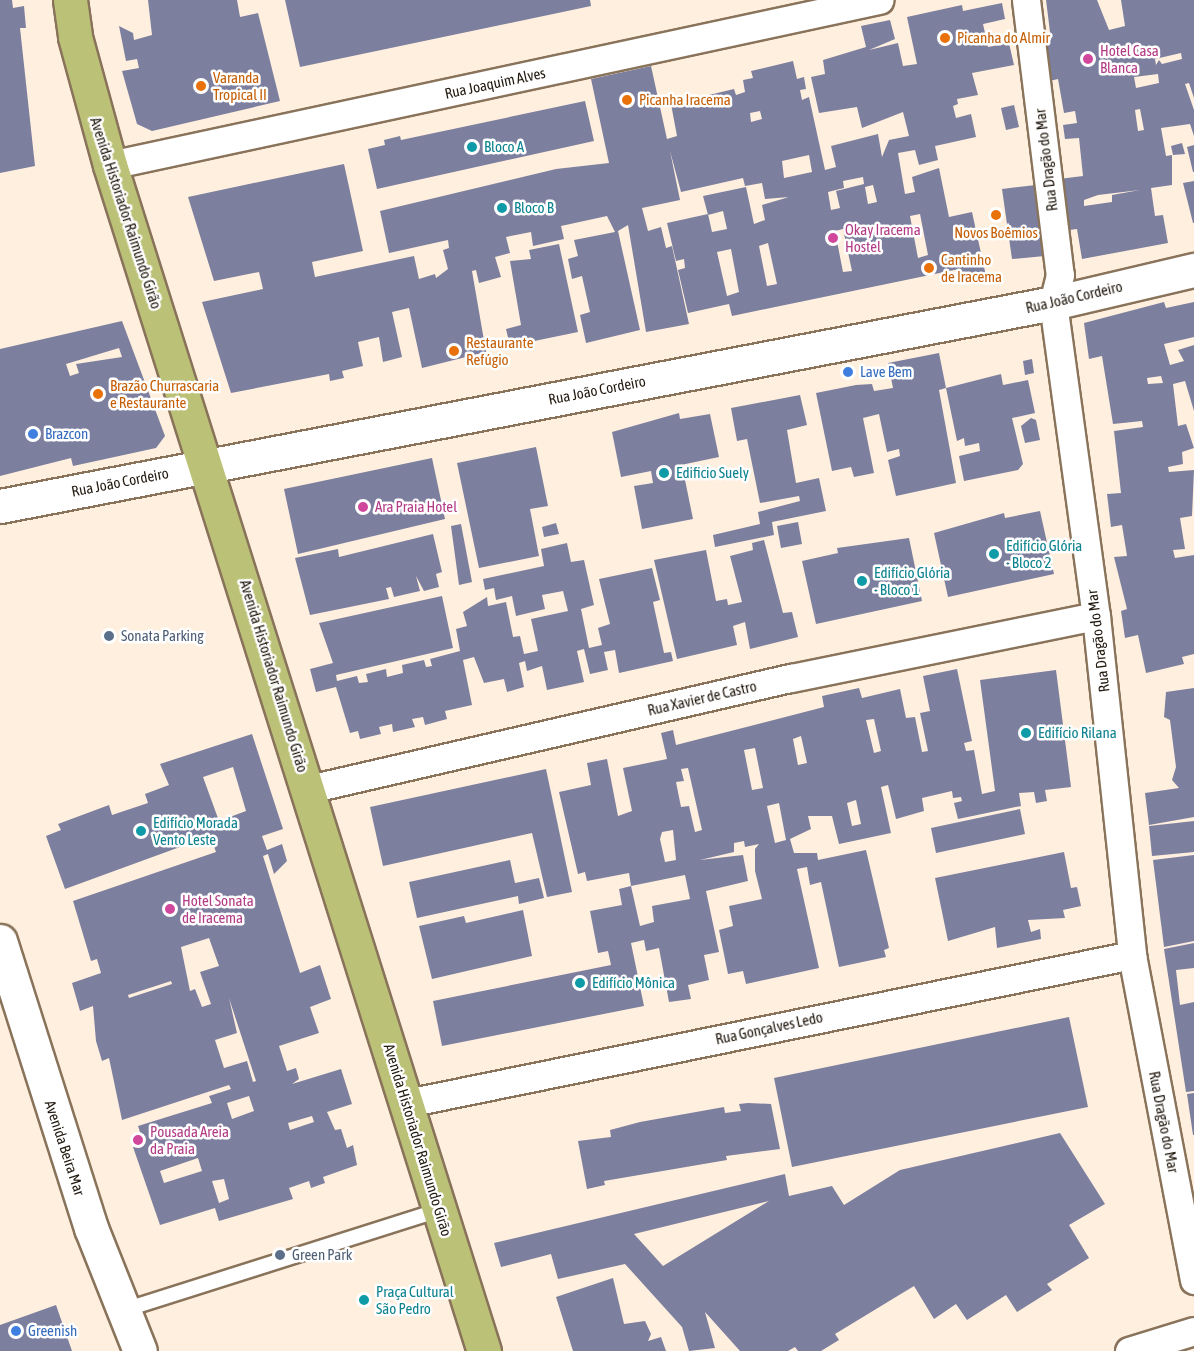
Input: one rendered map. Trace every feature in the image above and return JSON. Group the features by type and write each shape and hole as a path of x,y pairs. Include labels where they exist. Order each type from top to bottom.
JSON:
{"main road":[{"name":"Avenida Historiador Raimundo Girão","path":"70,0 77,47 110,165 208,464 484,1351"}],"street":[{"name":"Rua Joaquim Alves","path":"110,165 879,0"},
{"name":"Rua Dragão do Mar","path":"1026,0 1060,275 1053,303 1096,616 1132,955 1194,1280"},
{"name":"Rua João Cordeiro","path":"0,506 208,464 1053,303 1194,270"},
{"name":"Rua Xavier de Castro","path":"309,789 791,678 1096,616"},
{"name":"Avenida Beira Mar","path":"0,941 91,1228 140,1351"},
{"name":"Rua Gonçalves Ledo","path":"407,1102 1132,955"},
{"path":"1129,1351 1194,1331"}],"lane":[{"path":"124,1310 440,1210"}],"building":[{"path":"0,0 12,0 13,8 24,6 26,28 20,28 35,166 0,173"},
{"path":"148,0 237,0 240,17 258,13 280,101 152,131 137,124 122,71 139,68 137,59 126,61 119,26 133,33 134,40 152,35"},
{"path":"285,0 590,0 591,6 300,67"},
{"path":"1046,0 1097,0 1109,30 1125,26 1121,0 1194,0 1194,98 1189,83 1185,84 1194,110 1194,136 1190,124 1161,128 1166,156 1172,155 1172,185 1151,188 1155,216 1163,215 1168,243 1082,259 1077,229 1069,230 1059,179 1083,176 1079,138 1065,139 1063,125 1077,123 1075,111 1064,113 1058,79 1045,82 1040,42 1051,40","holes":["1181,53 1182,59 1162,64 1159,60 1156,65 1155,59","1158,74 1159,83 1136,88 1134,77","1140,109 1144,130 1138,131 1135,110","1140,190 1112,195 1112,202 1084,206 1084,200 1098,195"]},
{"path":"1002,3 1005,19 983,24 988,47 1009,43 1014,65 972,73 978,95 957,99 958,104 953,106 956,118 971,114 976,137 935,146 938,160 919,165 915,150 898,153 905,194 915,192 912,177 939,168 949,217 972,212 986,276 961,281 959,269 732,316 729,304 688,313 678,270 685,268 684,259 676,261 667,223 708,214 703,196 746,187 754,224 765,220 762,205 789,197 765,199 762,183 745,186 743,178 681,192 670,151 680,200 642,208 648,231 661,227 666,248 672,246 689,324 646,332 628,225 618,231 640,330 586,343 580,315 590,312 582,276 572,279 568,259 578,256 574,240 615,232 607,216 561,226 564,239 533,246 531,232 506,237 510,253 495,257 501,277 479,283 476,270 472,271 486,352 422,368 409,308 392,312 402,357 383,362 379,337 358,342 363,366 342,371 344,378 330,381 329,374 231,393 202,302 263,289 259,272 214,281 188,197 344,164 363,251 312,262 315,277 414,256 419,279 435,274 436,278 448,269 443,250 449,248 448,240 389,253 380,211 556,169 609,163 591,79 651,66 667,139 677,136 671,104 734,89 736,95 745,92 743,80 753,78 751,71 793,61 797,79 804,77 806,89 800,90 802,100 809,97 825,170 836,167 831,146 878,134 882,157 889,140 909,136 903,112 862,128 857,107 819,113 811,77 825,74 823,60 866,47 861,26 890,20 895,39 869,50 898,43 903,66 917,64 907,17 962,5 963,11","holes":["760,111 762,119 751,122 750,113","809,155 812,172 784,178 782,161","863,177 864,184 836,191 840,208 831,210 828,192 844,188 843,181","873,185 877,202 868,204 865,187","723,211 727,229 712,232 708,215","920,214 928,255 918,258 910,216","843,229 852,271 843,272 835,231","768,243 777,284 767,286 759,246","731,249 739,292 727,296 717,252"]},
{"name":"Bloco A","path":"585,101 594,141 377,189 368,149 385,145 384,140 400,136 401,140"},
{"path":"1014,105 1019,127 1006,130 1001,108"},
{"path":"1182,143 1185,154 1173,155 1171,146"},
{"path":"1194,145 1194,172 1193,172 1187,147"},
{"path":"1194,181 1194,223 1193,223 1183,183"},
{"path":"1036,185 1045,256 1012,259 1002,189"},
{"path":"559,244 578,332 510,346 506,329 521,325 510,261 531,259 529,250"},
{"path":"1164,302 1166,308 1194,302 1194,337 1164,344 1170,365 1184,361 1178,350 1194,345 1194,411 1185,381 1173,384 1178,426 1186,424 1194,448 1182,452 1183,464 1168,467 1169,472 1194,470 1192,516 1180,518 1185,549 1173,550 1175,558 1194,555 1194,654 1182,657 1184,664 1146,673 1138,635 1125,638 1121,611 1127,609 1114,557 1127,556 1122,525 1111,527 1107,494 1121,493 1114,431 1143,427 1142,421 1113,424 1102,356 1089,359 1084,323","holes":["1161,376 1163,383 1148,384 1147,378"]},
{"path":"122,321 165,436 156,448 73,466 71,458 0,476 0,349","holes":["119,348 122,357 76,364 79,373 70,376 66,364"]},
{"path":"939,353 946,388 939,390 956,483 896,496 888,460 900,456 899,449 887,452 879,414 863,418 874,473 854,477 851,467 832,471 816,393 856,385 872,384 874,391 893,388 888,363"},
{"path":"1032,359 1034,373 1025,375 1023,361"},
{"path":"1001,374 1003,385 1028,380 1035,413 1012,418 1023,464 1018,470 964,481 959,456 980,451 979,443 965,446 964,438 957,441 946,388"},
{"path":"800,395 807,425 787,430 796,483 819,478 826,511 772,522 774,535 715,547 713,535 760,524 758,512 800,501 799,496 760,503 747,439 737,441 731,408"},
{"name":"Edificio Suely","path":"679,413 680,419 710,414 719,457 676,466 678,477 684,475 693,519 642,529 634,486 653,483 651,471 621,477 612,432"},
{"path":"1031,418 1036,420 1040,440 1025,443 1021,426"},
{"path":"536,447 548,506 530,509 539,556 479,568 457,463"},
{"path":"432,458 445,519 298,554 284,489"},
{"name":"Edifício Glória - Bloco 2","path":"1040,511 1054,574 948,597 934,533 1004,513 1005,518"},
{"path":"798,522 802,544 781,548 777,526"},
{"path":"556,523 559,534 544,537 542,527"},
{"path":"461,524 472,582 459,585 451,526"},
{"path":"433,534 442,572 436,574 439,587 424,591 416,576 420,591 394,597 391,587 386,588 389,599 310,615 295,558 338,549 339,557"},
{"name":"Edifício Glória - Bloco 1","path":"909,538 922,601 816,624 802,561 838,553 837,548"},
{"path":"764,540 783,613 792,612 798,637 750,649 745,622 733,626 737,645 677,659 654,560 706,550 716,601 727,599 728,605 742,602 730,556 753,550 752,543"},
{"path":"567,543 571,562 584,560 594,605 581,609 589,648 602,645 598,628 610,624 599,579 652,568 660,600 653,602 664,653 671,652 673,661 619,673 615,650 604,652 608,670 590,674 584,649 577,651 584,682 547,690 542,666 527,671 525,661 519,663 524,687 507,692 504,679 484,683 474,657 463,660 472,705 445,711 447,719 425,725 423,717 412,719 415,727 393,732 392,724 379,727 381,734 360,739 358,731 350,733 336,687 316,692 310,669 333,663 319,623 442,596 453,648 336,675 337,681 357,676 359,683 368,682 366,674 386,669 387,677 403,673 402,665 424,660 426,667 432,666 430,659 460,651 456,629 467,626 463,612 487,597 488,606 506,602 513,637 520,636 524,654 538,651 531,619 568,611 563,591 542,595 545,609 516,616 512,596 496,600 494,588 485,590 483,579 544,566 541,549"},
{"path":"957,669 972,741 964,743 966,751 974,750 982,794 995,791 980,680 1056,670 1071,787 1045,790 1047,801 1036,803 1034,792 1019,793 1021,806 958,819 954,803 962,801 961,797 953,798 952,791 922,798 924,811 896,819 888,785 881,787 891,833 839,844 832,816 808,816 811,829 790,839 794,853 817,853 818,860 866,850 889,948 884,950 886,957 839,967 821,882 810,885 807,867 797,869 819,968 746,984 743,971 728,974 719,930 733,926 729,906 762,899 755,871 755,849 759,844 745,847 744,841 734,843 734,852 700,860 743,855 748,881 706,891 719,952 704,955 709,980 688,985 691,999 669,1002 659,948 646,951 644,940 631,943 644,1006 442,1046 433,1001 611,965 608,951 598,953 590,911 622,905 619,889 631,886 629,873 587,881 585,872 578,874 559,792 591,785 587,763 607,759 618,816 632,811 623,768 667,759 661,733 673,730 676,745 824,707 822,696 859,688 862,698 900,689 906,718 915,717 922,752 928,751 920,713 930,711 923,676","holes":["874,719 881,751 874,753 866,720","801,736 807,763 798,765 793,739","755,748 763,788 752,790 744,750","688,768 702,830 695,832 689,806 681,807 676,782 684,781 681,769","856,800 861,824 852,826 847,803","779,803 786,840 775,843 767,806","673,830 676,860 665,862 660,839 662,832","685,875 690,899 652,906 654,922 640,926 631,886"]},
{"path":"1194,688 1194,817 1149,825 1145,793 1179,788 1172,780 1176,767 1170,720 1164,717 1166,692"},
{"path":"252,734 283,829 262,836 267,850 282,844 287,861 274,874 268,854 263,856 300,973 320,965 331,999 310,1007 319,1033 279,1046 287,1071 296,1068 299,1079 292,1084 341,1069 352,1104 327,1112 335,1130 341,1129 347,1148 353,1145 357,1165 323,1177 325,1183 311,1188 309,1181 289,1188 293,1199 219,1221 215,1208 160,1225 133,1147 144,1144 138,1126 212,1103 209,1096 231,1089 229,1085 122,1120 109,1058 102,1061 96,1041 93,1006 80,1011 72,983 101,973 97,959 91,961 73,901 216,852 210,836 65,889 46,836 61,830 58,824 109,805 112,815 148,803 145,794 169,785 160,764","holes":["233,767 246,811 219,821 203,777","209,938 219,966 200,972 211,1004 202,1007 195,989 190,991 181,947","171,981 172,984 129,998 128,995","229,998 256,1081 253,1082 247,1061 224,1068 215,1040 237,1033","249,1096 254,1111 232,1119 227,1103","312,1116 314,1122 290,1130 288,1123","198,1158 202,1171 164,1183 160,1171","224,1179 229,1199 219,1203 212,1181"]},
{"path":"546,769 572,892 547,897 532,833 383,866 370,807"},
{"path":"1020,809 1025,834 936,853 931,828"},
{"path":"1194,821 1194,852 1152,856 1149,826"},
{"path":"1064,852 1071,888 1077,887 1081,906 1063,910 1065,918 1028,920 1031,932 1040,929 1041,939 997,948 995,927 948,941 935,878"},
{"path":"1194,855 1194,941 1164,947 1153,860"},
{"path":"510,860 515,883 539,878 544,898 519,904 518,896 417,918 409,882"},
{"path":"523,910 532,956 432,979 419,926 464,916 466,923"},
{"path":"1194,943 1194,968 1176,970 1180,1005 1194,1002 1194,1091 1186,1092 1164,949"},
{"path":"1069,1017 1088,1107 792,1167 774,1078"},
{"path":"1194,1093 1194,1135 1193,1135 1187,1094"},
{"path":"739,1104 771,1104 780,1149 726,1156 727,1160 604,1181 605,1185 587,1189 578,1141 611,1137 610,1130 640,1122 724,1107 725,1113 741,1111"},
{"path":"1060,1133 1105,1204 1069,1225 1089,1258 1047,1284 1052,1290 1017,1312 1006,1295 967,1320 956,1304 934,1319 914,1286 835,1334 839,1340 821,1351 798,1351 795,1347 788,1351 740,1351 705,1312 715,1348 689,1351 682,1327 625,1264 558,1279 551,1254 501,1267 494,1243 785,1174 789,1196 832,1186 844,1205 900,1170","holes":["769,1201 663,1266 634,1234"]},
{"path":"613,1278 624,1324 645,1321 651,1334 648,1341 661,1337 666,1351 573,1351 556,1297"},
{"path":"56,1305 72,1351 0,1351 0,1325"}],"place":[{"name":"Picanha do Almir","path":"945,38"},
{"name":"Hotel Casa Blanca","path":"1088,59"},
{"name":"Varanda Tropical II","path":"201,86"},
{"name":"Picanha Iracema","path":"627,100"},
{"name":"Bloco A","path":"472,147"},
{"name":"Bloco B","path":"502,208"},
{"name":"Novos Boêmios","path":"996,215"},
{"name":"Okay Iracema Hostel","path":"833,238"},
{"name":"Cantinho de Iracema","path":"929,268"},
{"name":"Restaurante Refúgio","path":"454,351"},
{"name":"Lave Bem","path":"848,372"},
{"name":"Brazão Churrascaria e Restaurante","path":"98,394"},
{"name":"Brazcon","path":"33,434"},
{"name":"Edificio Suely","path":"664,473"},
{"name":"Ara Praia Hotel","path":"363,507"},
{"name":"Edifício Glória - Bloco 2","path":"994,554"},
{"name":"Edifício Glória - Bloco 1","path":"862,581"},
{"name":"Sonata Parking","path":"109,636"},
{"name":"Edifício Rilana","path":"1026,733"},
{"name":"Edifício Morada Vento Leste","path":"141,831"},
{"name":"Hotel Sonata de Iracema","path":"170,909"},
{"name":"Edifício Mônica","path":"580,983"},
{"name":"Pousada Areia da Praia","path":"138,1140"},
{"name":"Green Park","path":"280,1255"},
{"name":"Praça Cultural São Pedro","path":"364,1300"},
{"name":"Greenish","path":"16,1331"}]}
